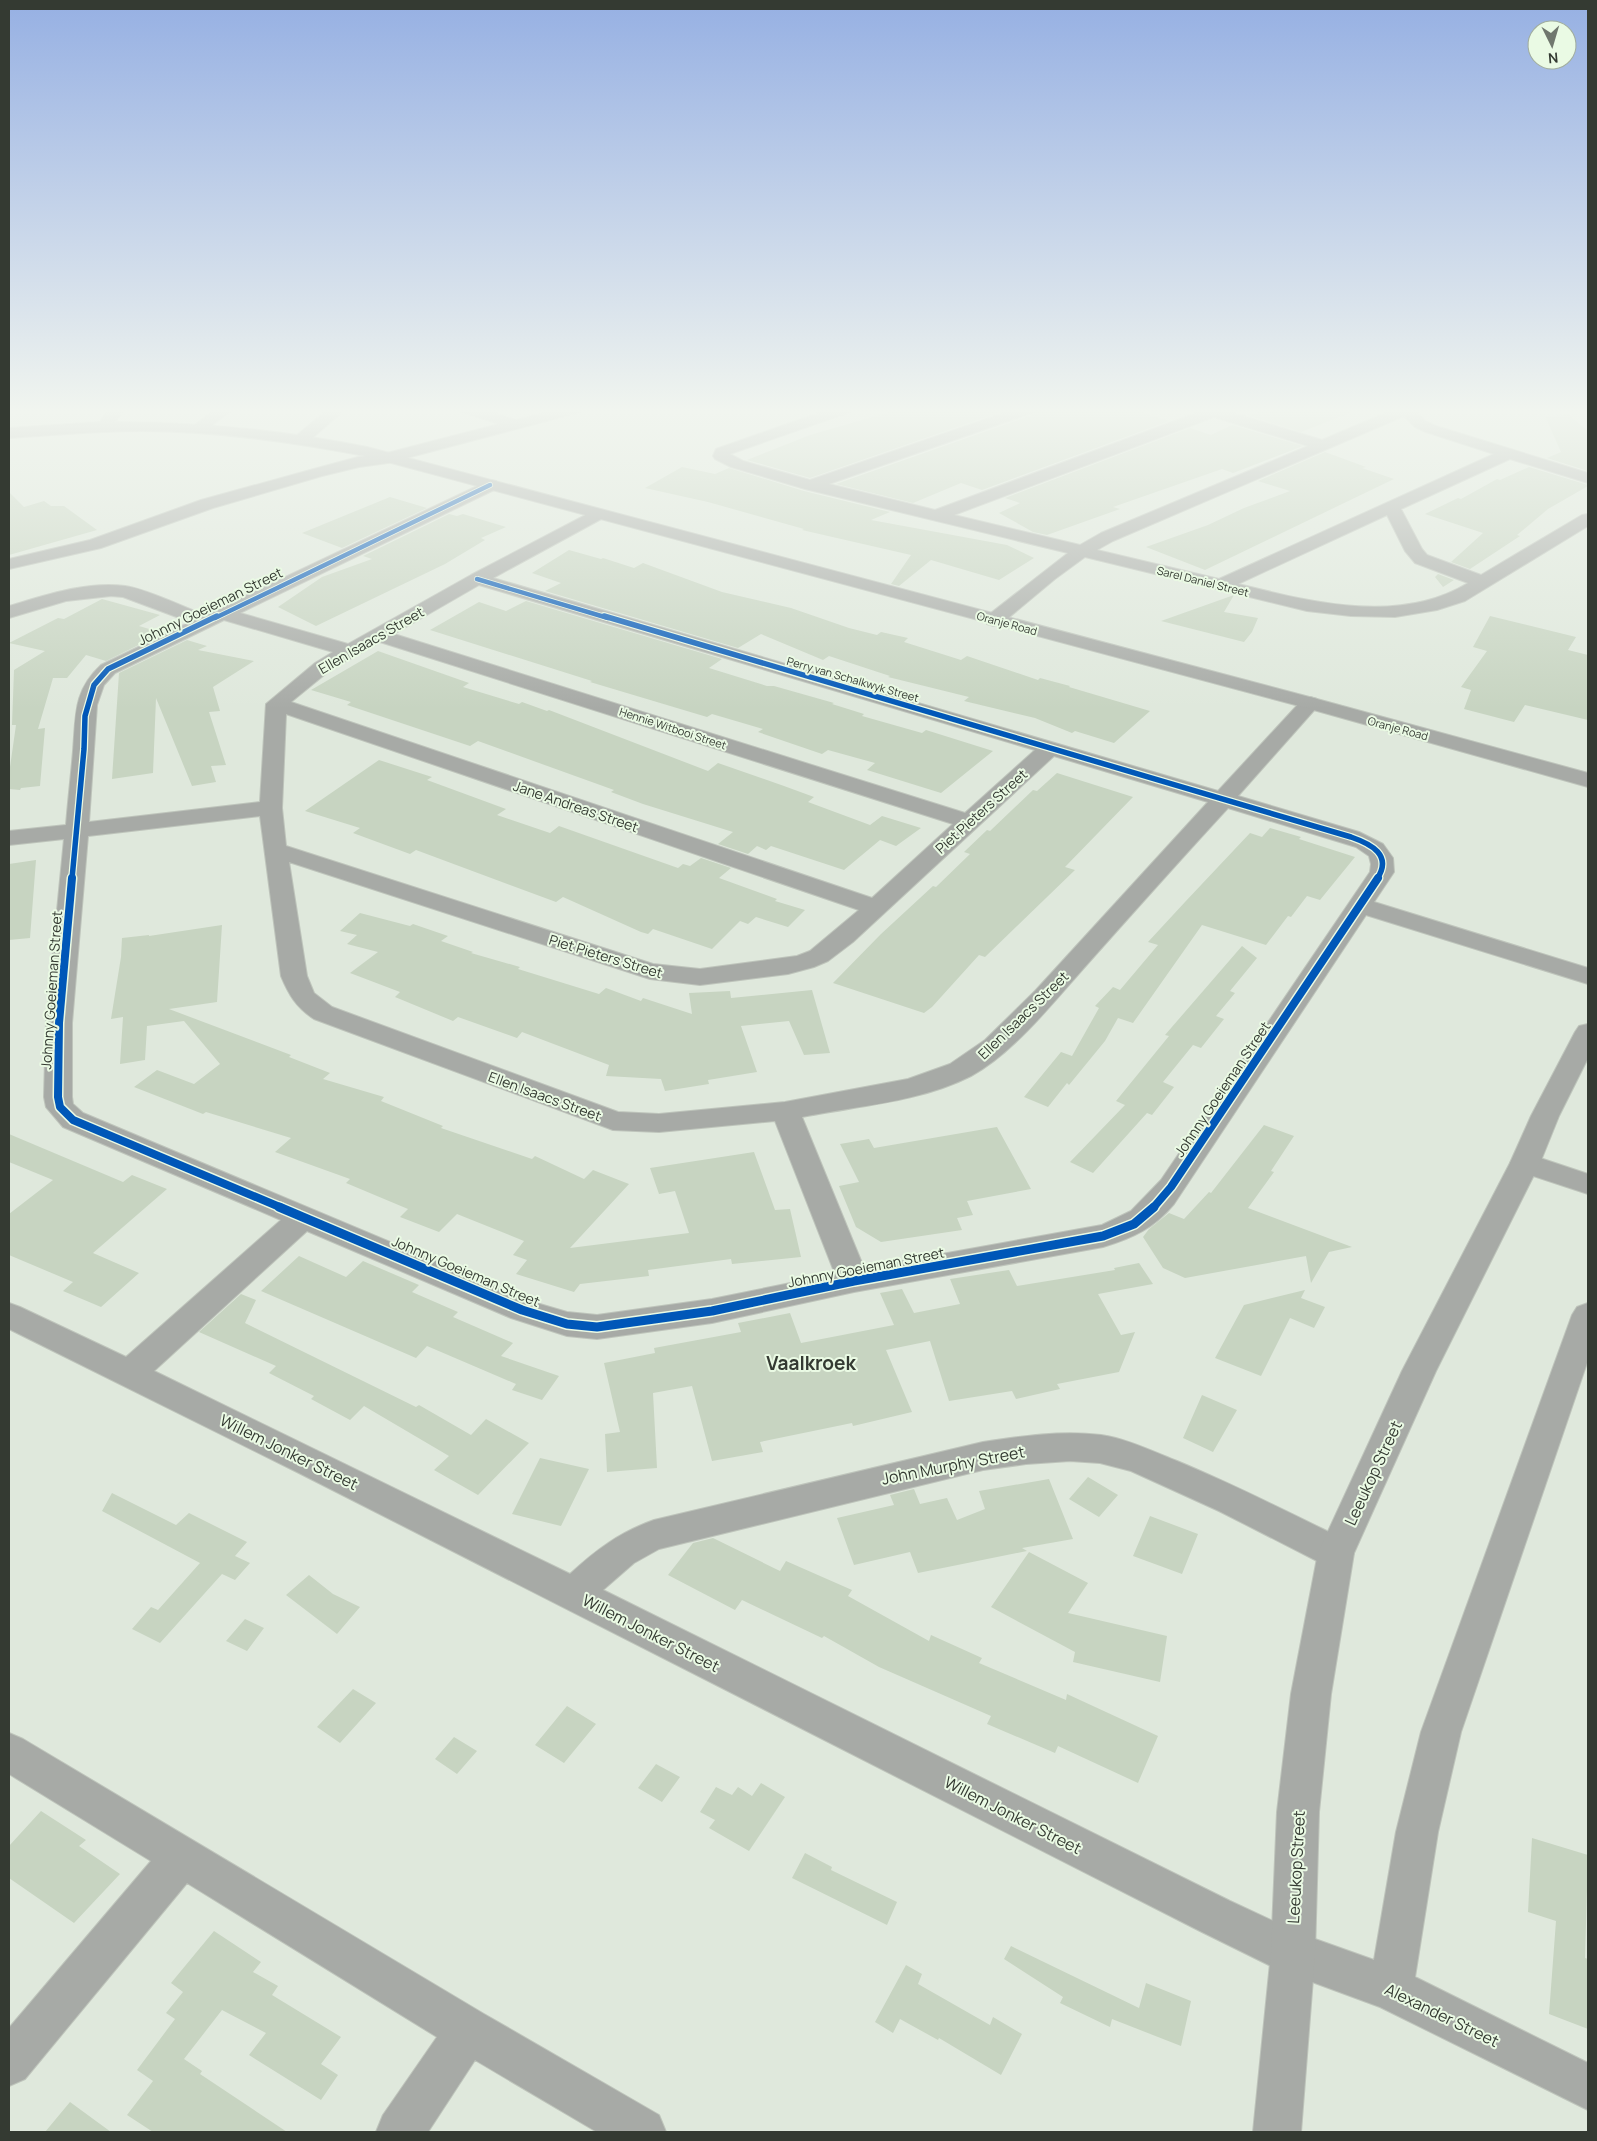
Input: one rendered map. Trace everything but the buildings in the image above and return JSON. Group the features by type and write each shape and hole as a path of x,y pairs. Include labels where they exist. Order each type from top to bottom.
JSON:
{"street":[{"path":"9,564 95,544 193,509"},
{"name":"Johnny Goeieman Street","path":"441,509 108,669 93,686 88,698 84,721 59,1023 57,1087 60,1107 74,1120 522,1310 567,1324 597,1328 634,1324 712,1311 854,1281 1103,1236 1136,1224 1153,1211 1171,1187 1382,872 1382,856 1370,844 1225,798"},
{"name":"Oranje Road","path":"578,509 1310,703 1588,780"},
{"name":"Sarel Daniel Street","path":"912,509 1312,607 1352,611 1384,611 1439,605 1458,597 1588,519"},
{"path":"938,515 954,509"},
{"path":"994,620 1052,572 1081,551 1132,525 1170,509"},
{"path":"1221,585 1387,509"},
{"path":"1392,509 1414,551 1421,559 1439,568 1482,582"},
{"name":"Ellen Isaacs Street","path":"597,514 377,634 322,667 276,704 271,808 275,850 294,976 302,996 312,1006 323,1013 613,1121 659,1123 785,1111 912,1087 960,1070 977,1060 995,1046 1044,997 1310,703"},
{"name":"Perry van Schalkwyk Street","path":"477,579 1049,749 1225,798"},
{"path":"9,612 74,593 112,590 126,592 215,618 350,651"},
{"name":"Hennie Witbooi Street","path":"377,634 969,822"},
{"name":"Jane Andreas Street","path":"276,704 876,908"},
{"name":"Piet Pieters Street","path":"275,850 650,971 700,977 727,975 805,962 819,956 844,937 1049,749"},
{"path":"9,838 271,808"},
{"path":"1360,905 1588,976"},
{"name":"Leeukop Street","path":"1277,2132 1292,1953 1298,1812 1311,1694 1336,1553 1419,1371 1525,1163 1545,1116 1588,1032"},
{"path":"785,1111 854,1281"},
{"path":"1525,1163 1588,1184"},
{"path":"130,1373 304,1217"},
{"name":"Willem Jonker Street","path":"9,1315 130,1373 1146,1882 1292,1953"},
{"path":"1391,1989 1418,1832 1441,1732 1468,1648 1588,1315"},
{"name":"John Murphy Street","path":"574,1594 620,1551 654,1535 982,1456 1050,1448 1102,1449 1134,1458 1238,1503 1336,1553"},
{"path":"9,1752 468,2030 642,2132"},
{"path":"9,2063 183,1856"},
{"name":"Alexander Street","path":"1292,1953 1391,1989 1588,2087"},
{"path":"400,2132 468,2030"}],"cycle path":[{"path":"440,509 108,669 94,685 89,695 84,727 84,749 59,1023 58,1097 60,1107 73,1120 522,1310 567,1324 597,1327 634,1323 712,1311 854,1281 1103,1236 1134,1224 1156,1205 1171,1187 1382,872 1382,858 1375,848 1351,837 477,579"}],"district":[{"name":"Vaalkroek","path":"811,1363"}]}
